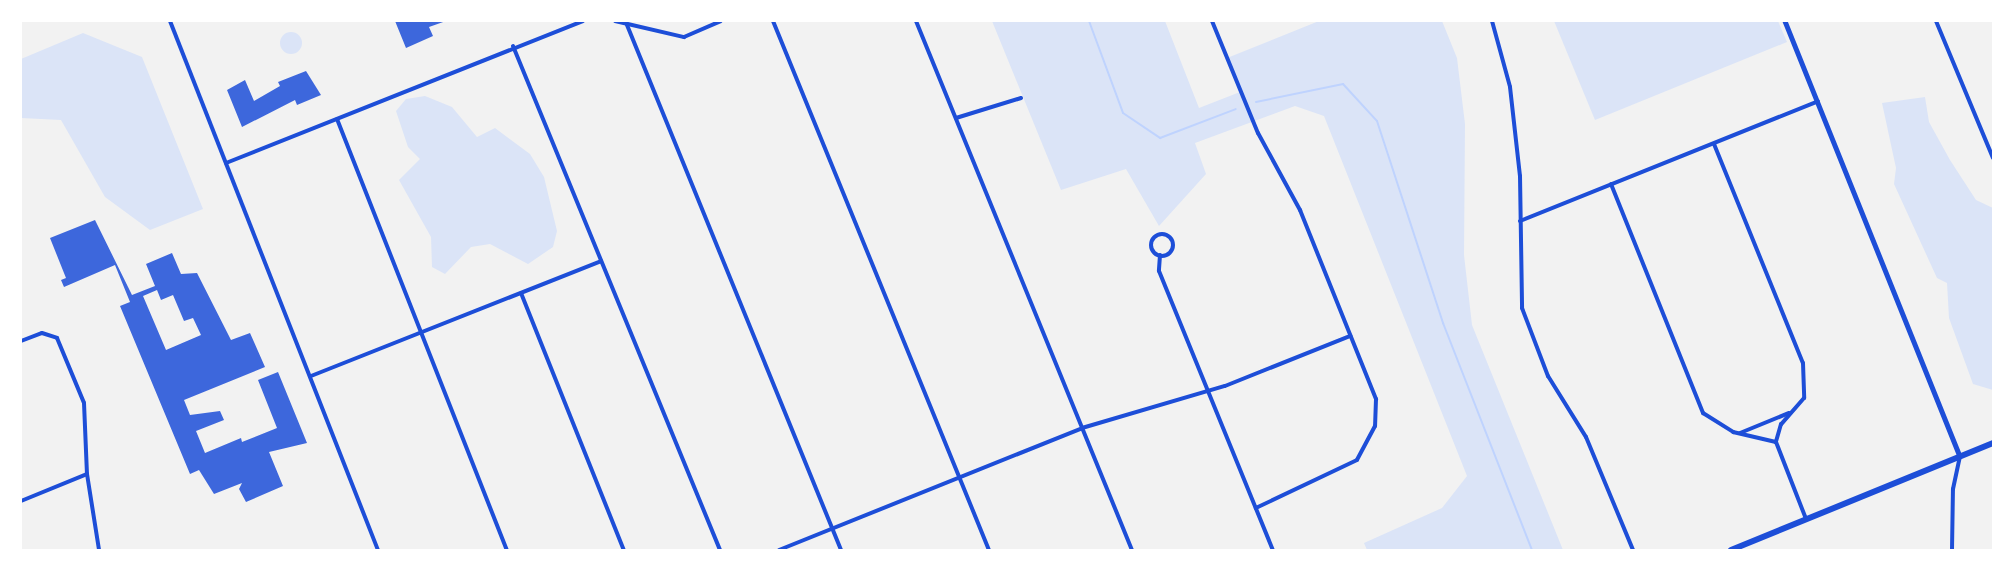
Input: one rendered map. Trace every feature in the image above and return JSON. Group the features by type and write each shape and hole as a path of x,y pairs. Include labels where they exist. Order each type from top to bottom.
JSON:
{"main road":[{"path":"1731,550 1993,443"}],"street":[{"path":"170,21 378,550"},
{"path":"226,163 513,46 583,21"},
{"path":"615,21 684,37 721,21"},
{"path":"773,21 989,550"},
{"path":"916,21 1132,550"},
{"path":"1212,21 1258,133 1300,210 1376,399 1368,444 1346,470 1256,508"},
{"path":"1492,21 1510,87 1520,221 1522,308 1533,344 1586,437 1633,550"},
{"path":"1785,21 1960,456 1953,489 1952,550"},
{"path":"1936,21 1993,158"},
{"path":"627,25 841,550"},
{"path":"513,46 720,550"},
{"path":"956,118 1021,98"},
{"path":"1520,221 1818,101"},
{"path":"337,119 507,550"},
{"path":"1714,144 1803,363 1804,398 1791,412 1776,442 1806,519"},
{"path":"1611,184 1702,413 1711,423 1776,442"},
{"path":"1160,255 1173,246 1164,234 1152,243 1160,255 1160,271 1273,550"},
{"path":"310,376 422,334 601,261"},
{"path":"521,293 624,550"},
{"path":"21,341 49,333 64,351 84,403 87,474 99,550"},
{"path":"779,550 1082,428 1207,390 1350,336"},
{"path":"1740,433 1791,412"},
{"path":"21,501 87,474"}],"shaded area":[{"path":"992,21 1165,21 1199,108 1240,92 1227,58 1319,21 1442,21 1457,58 1465,124 1464,255 1472,325 1563,550 1367,550 1364,543 1442,508 1467,476 1324,116 1295,106 1195,143 1206,174 1159,226 1126,169 1061,190"},
{"path":"1554,21 1778,21 1787,42 1595,120"},
{"path":"291,32 299,35 302,43 299,51 291,54 283,51 280,43 283,35"},
{"path":"83,33 142,57 203,209 150,230 105,197 61,120 21,118 21,59"},
{"path":"425,96 452,107 477,137 495,128 530,154 544,177 557,231 553,247 528,264 490,244 471,247 445,274 432,267 431,237 399,180 420,159 408,147 396,111 406,99"},
{"path":"1925,97 1929,122 1950,160 1976,200 1993,208 1993,390 1973,384 1949,318 1947,283 1937,278 1894,184 1896,168 1882,103"}],"building":[{"path":"395,21 446,21 429,27 433,36 406,48"},
{"path":"306,71 321,95 297,105 295,100 242,127 227,90 245,80 254,101 280,86 278,82"},
{"path":"95,220 132,295 155,286 146,264 172,253 181,274 197,273 231,340 250,333 265,367 184,400 190,415 220,411 224,420 196,431 205,453 241,438 242,442 277,428 258,380 278,372 307,443 269,452 283,486 246,502 239,489 242,483 214,494 199,470 190,474 120,306 130,302 115,265 64,287 61,280 66,278 50,238","holes":["157,290 161,300 173,295 184,321 193,318 201,335 166,350 143,296"]}],"waterway":[{"path":"1089,21 1123,113 1160,138 1236,109"},
{"path":"1256,102 1343,84 1377,121 1443,323 1532,550"}]}
